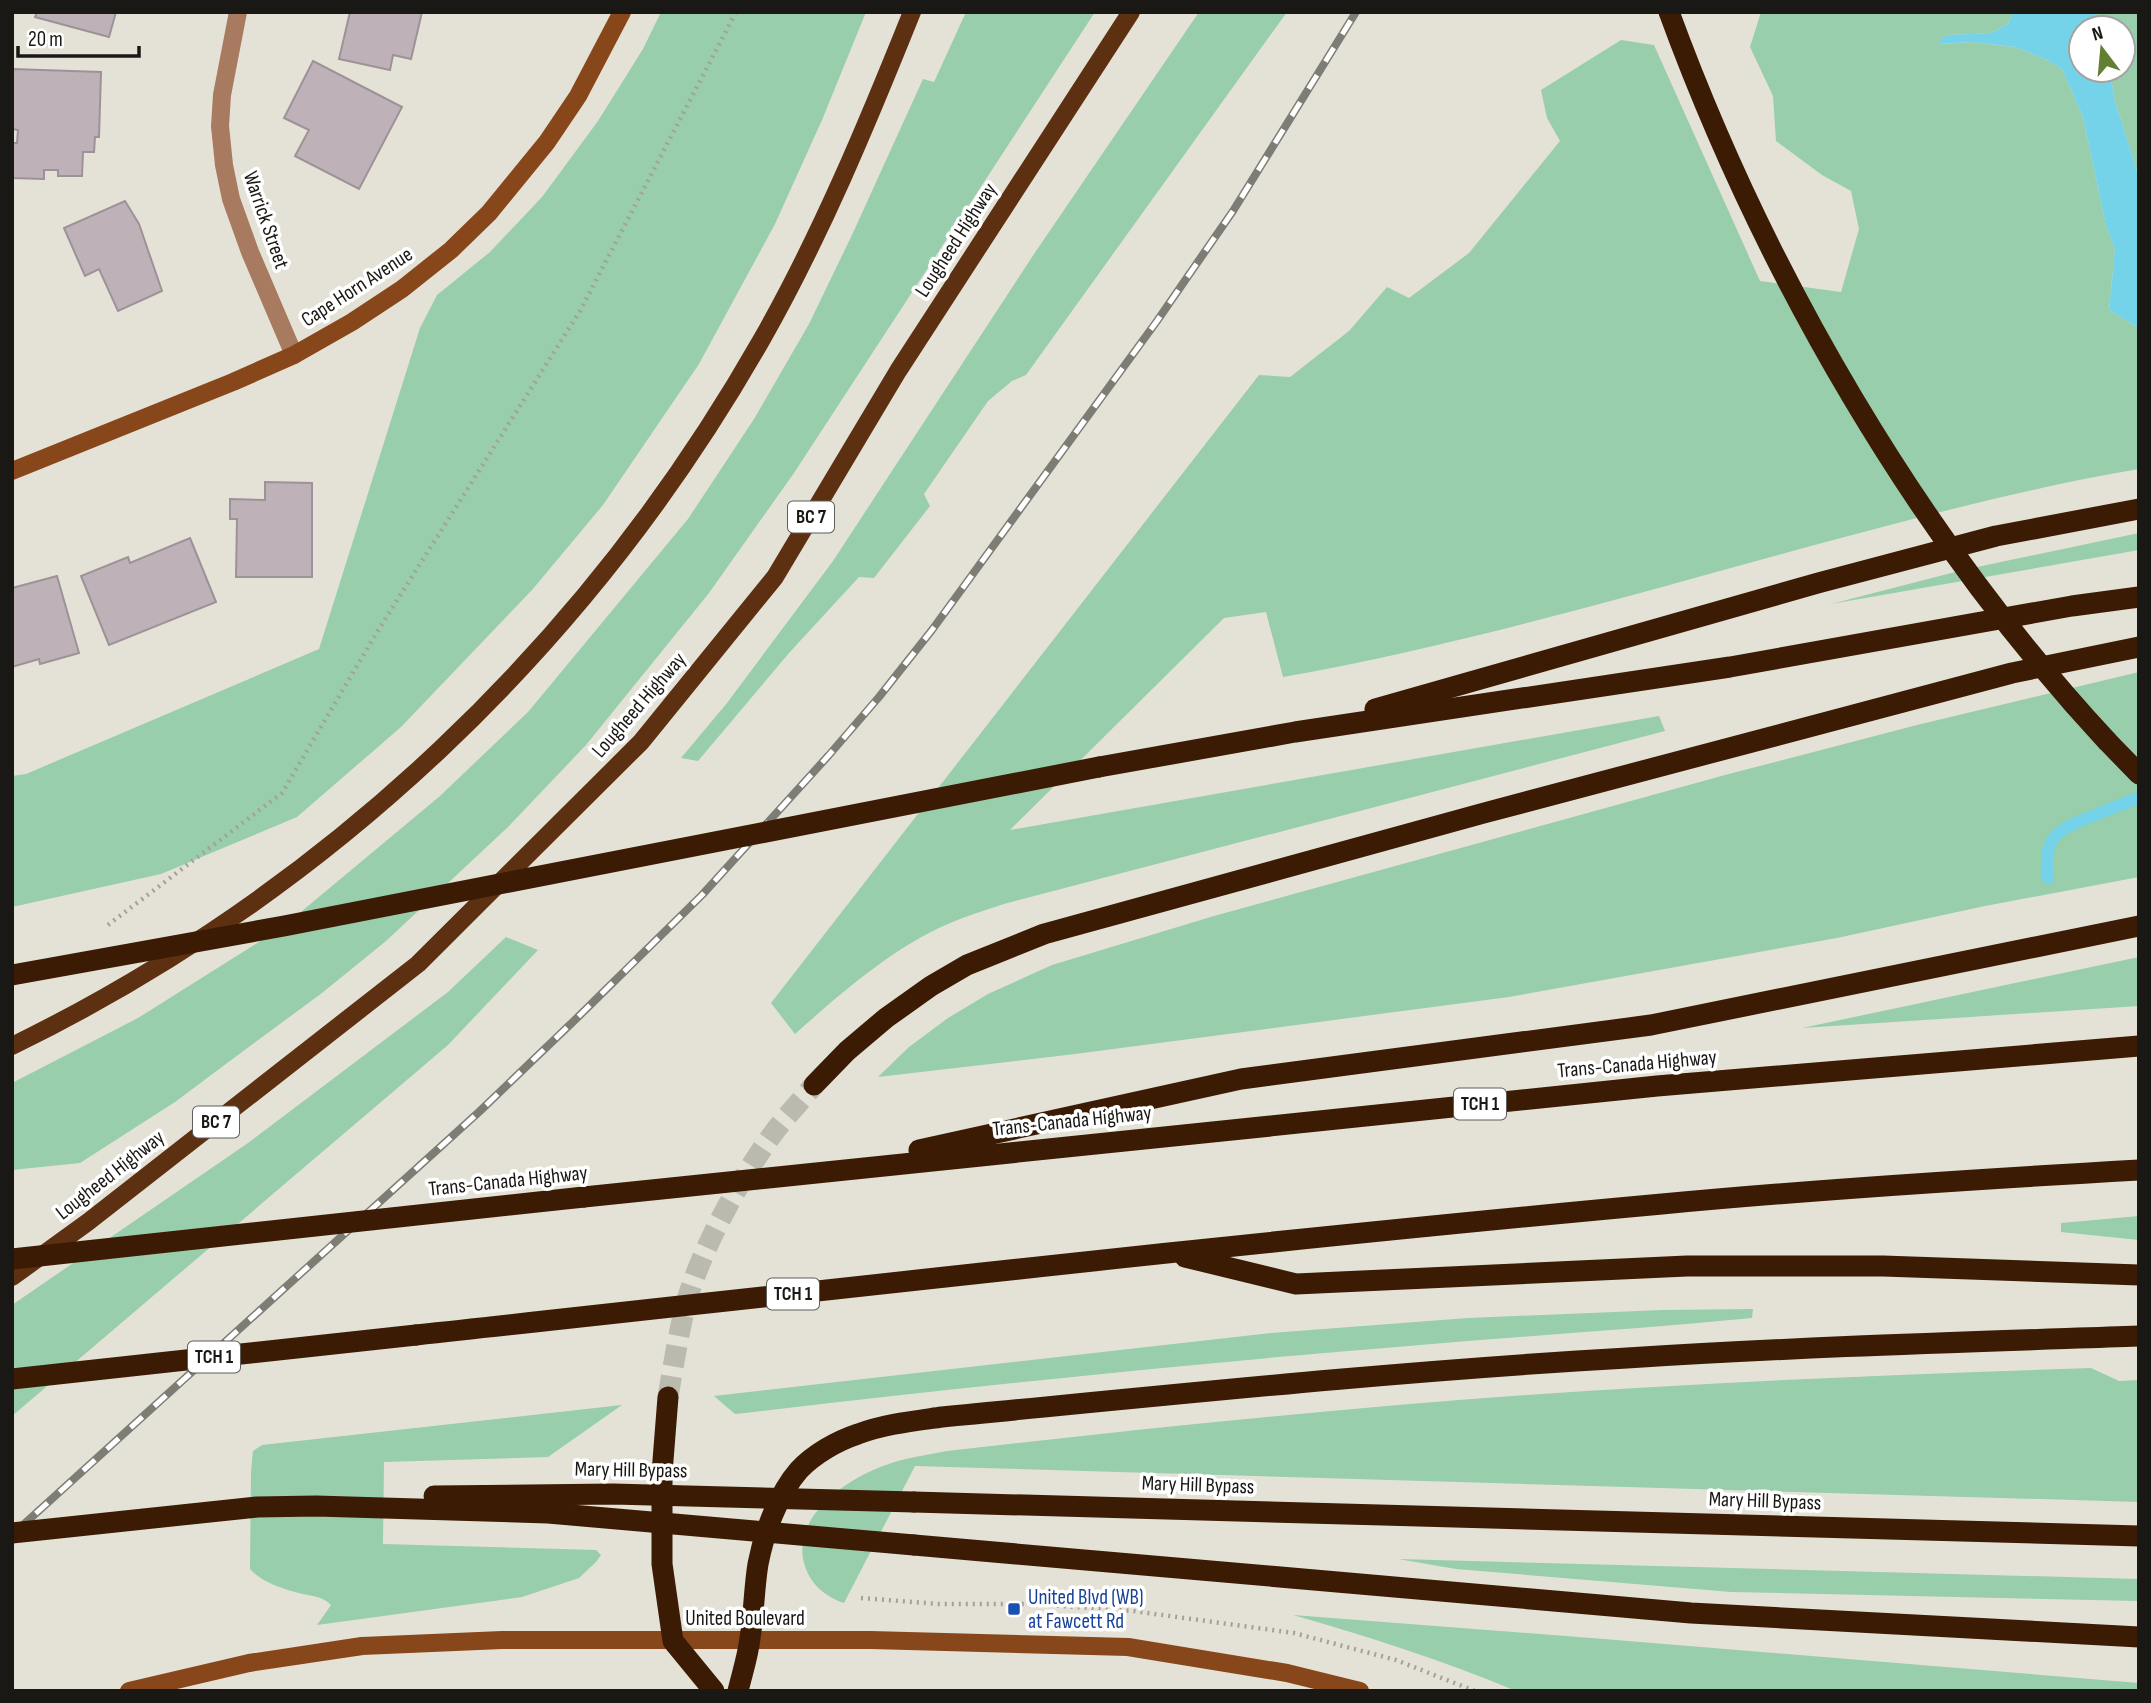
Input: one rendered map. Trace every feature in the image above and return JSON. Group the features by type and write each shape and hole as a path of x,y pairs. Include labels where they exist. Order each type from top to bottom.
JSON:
{"highway":[{"path":"1669,12 1704,102 1758,222 1797,298 1868,421 1928,514 1990,601 2058,686 2139,774"},
{"path":"1295,732 1831,579 1996,536 2139,509"},
{"path":"12,975 284,926 1099,767 1295,732 1730,667 2071,606 2139,597"},
{"path":"814,1085 847,1051 931,986 967,965 1044,934 1265,872 2012,673 2139,646"},
{"path":"2107,741 2139,767"},
{"path":"821,1171 1241,1079 1651,1025 2139,926"},
{"name":"Trans-Canada Highway","path":"12,1259 821,1171 1657,1086 2139,1046"},
{"name":"TCH 1","path":"12,1379 1169,1253 1664,1203 2139,1170"},
{"path":"1169,1253 1296,1284 1687,1266 1883,1266 2139,1275"},
{"path":"738,1691 750,1642 758,1563 779,1502 799,1470 825,1449 857,1434 899,1423 1316,1382 1625,1358 2139,1336"},
{"path":"668,1397 662,1473 662,1564 673,1641 714,1691"},
{"name":"Mary Hill Bypass","path":"257,1507 381,1498 533,1493 626,1494 2139,1536"},
{"path":"12,1533 257,1507 377,1507 548,1514 1691,1613 2139,1637"}],"main road":[{"name":"Cape Horn Avenue","path":"12,471 294,355 402,289 451,250 489,212 547,142 578,96 622,12"},
{"path":"12,1046 106,998 208,934 312,860 365,818 479,713 576,607 634,536 680,471 722,407 762,338 800,269 835,196 912,12"},
{"name":"Lougheed Highway","path":"12,1277 88,1222 418,964 641,742 775,577 898,371 1131,12"},
{"name":"United Boulevard","path":"130,1691 249,1663 362,1646 502,1640 872,1640 1128,1647 1287,1673 1360,1691"}],"street":[{"name":"Warrick Street","path":"238,12 222,96 220,126 224,165 231,199 250,252 294,355"}],"path":[{"path":"105,927 282,793 377,632 580,311 736,12"}],"green space":[{"path":"661,12 866,12 822,120 775,224 699,364 603,505 532,590 401,727 297,817 161,874 12,907 12,776 26,774 319,649 420,328 437,295 490,252 542,197 598,121 643,49"},
{"path":"966,12 1095,12 794,473 709,593 586,745 508,827 386,941 322,993 175,1102 80,1163 12,1170 12,1083 138,1018 284,926 440,796 528,712 688,519 754,419 809,324 923,79 934,82"},
{"path":"1199,12 1287,12 1026,375 1012,381 988,401 924,494 930,506 874,578 859,577 789,653 698,761 681,758 727,703 833,561 1034,254"},
{"path":"1761,12 2013,12 2008,24 1991,33 1946,35 1938,44 1973,42 2015,47 2062,69 2083,117 2106,226 2115,249 2109,310 2139,328 2139,469 1940,512 1507,628 1358,663 1283,677 1266,612 1224,618 1010,830 1659,716 1665,731 976,913 927,934 887,959 848,988 795,1034 771,1003 1259,375 1290,377 1349,331 1387,287 1409,298 1469,253 1560,141 1547,118 1541,90 1621,40 1654,45 1760,281 1841,292 1859,229 1851,191 1822,175 1776,141 1773,96 1750,47"},
{"path":"2093,12 2139,12 2139,177 2112,84 2137,84 2137,14"},
{"path":"2139,533 2139,550 1831,604 1963,570"},
{"path":"2139,672 2139,877 1837,938 1509,997 878,1077 909,1047 948,1018 988,994 1052,965 1214,916 1725,775 1917,725"},
{"path":"506,937 538,950 448,1045 12,1416 12,1305 248,1143 448,992"},
{"path":"2139,957 2139,1006 1802,1028"},
{"path":"2139,1216 2139,1240 2061,1232 2061,1223"},
{"path":"1753,1309 1752,1318 1240,1361 735,1414 714,1396 1271,1333 1468,1318"},
{"path":"2091,1368 2119,1381 2139,1380 2139,1502 915,1466 844,1603 819,1588 804,1563 802,1546 806,1530 814,1515 839,1490 883,1466 947,1451 1236,1420 1527,1395 1809,1379"},
{"path":"622,1405 548,1457 384,1462 383,1544 596,1550 601,1555 579,1578 522,1597 317,1625 331,1605 319,1598 271,1583 250,1569 253,1451 262,1445"},
{"path":"1398,1559 2139,1579 2139,1601 1731,1592 1456,1569"},
{"path":"1293,1615 2139,1683 2139,1691 1516,1691 1406,1650"}],"water":[{"path":"2013,12 2094,14 2067,14 2067,80 2062,69 2015,47 1973,42 1937,44 1946,35 1991,33 2008,24"},
{"path":"2069,84 2112,84 2139,177 2139,328 2109,310 2115,249 2106,226 2083,117"}],"building":[{"path":"37,12 116,12 109,37 35,17"},
{"path":"350,12 422,12 411,59 393,55 390,70 339,59"},
{"path":"313,61 402,107 359,189 295,156 309,130 284,118"},
{"path":"12,69 101,72 99,137 95,137 94,152 83,152 82,176 58,176 58,170 44,170 44,179 12,178 12,143 17,143 18,130 12,129"},
{"path":"125,201 139,224 162,291 118,311 99,269 85,276 64,228"},
{"path":"265,482 312,483 312,577 236,577 237,519 230,519 230,499 265,500"},
{"path":"190,538 216,602 109,645 81,576 128,557 130,563"},
{"path":"57,576 79,653 40,664 39,659 12,667 12,588"}],"waterway":[{"path":"2048,878 2048,851 2057,835 2074,824 2139,798"}],"tunnel":[{"path":"668,1397 685,1307 710,1240 733,1195 759,1154 814,1085"}],"railway":[{"path":"12,1535 480,1111 702,895 829,755 932,630 1157,321 1233,211 1356,12"}],"place":[{"name":"United Blvd (WB) at Fawcett Rd","path":"1014,1609"}]}
